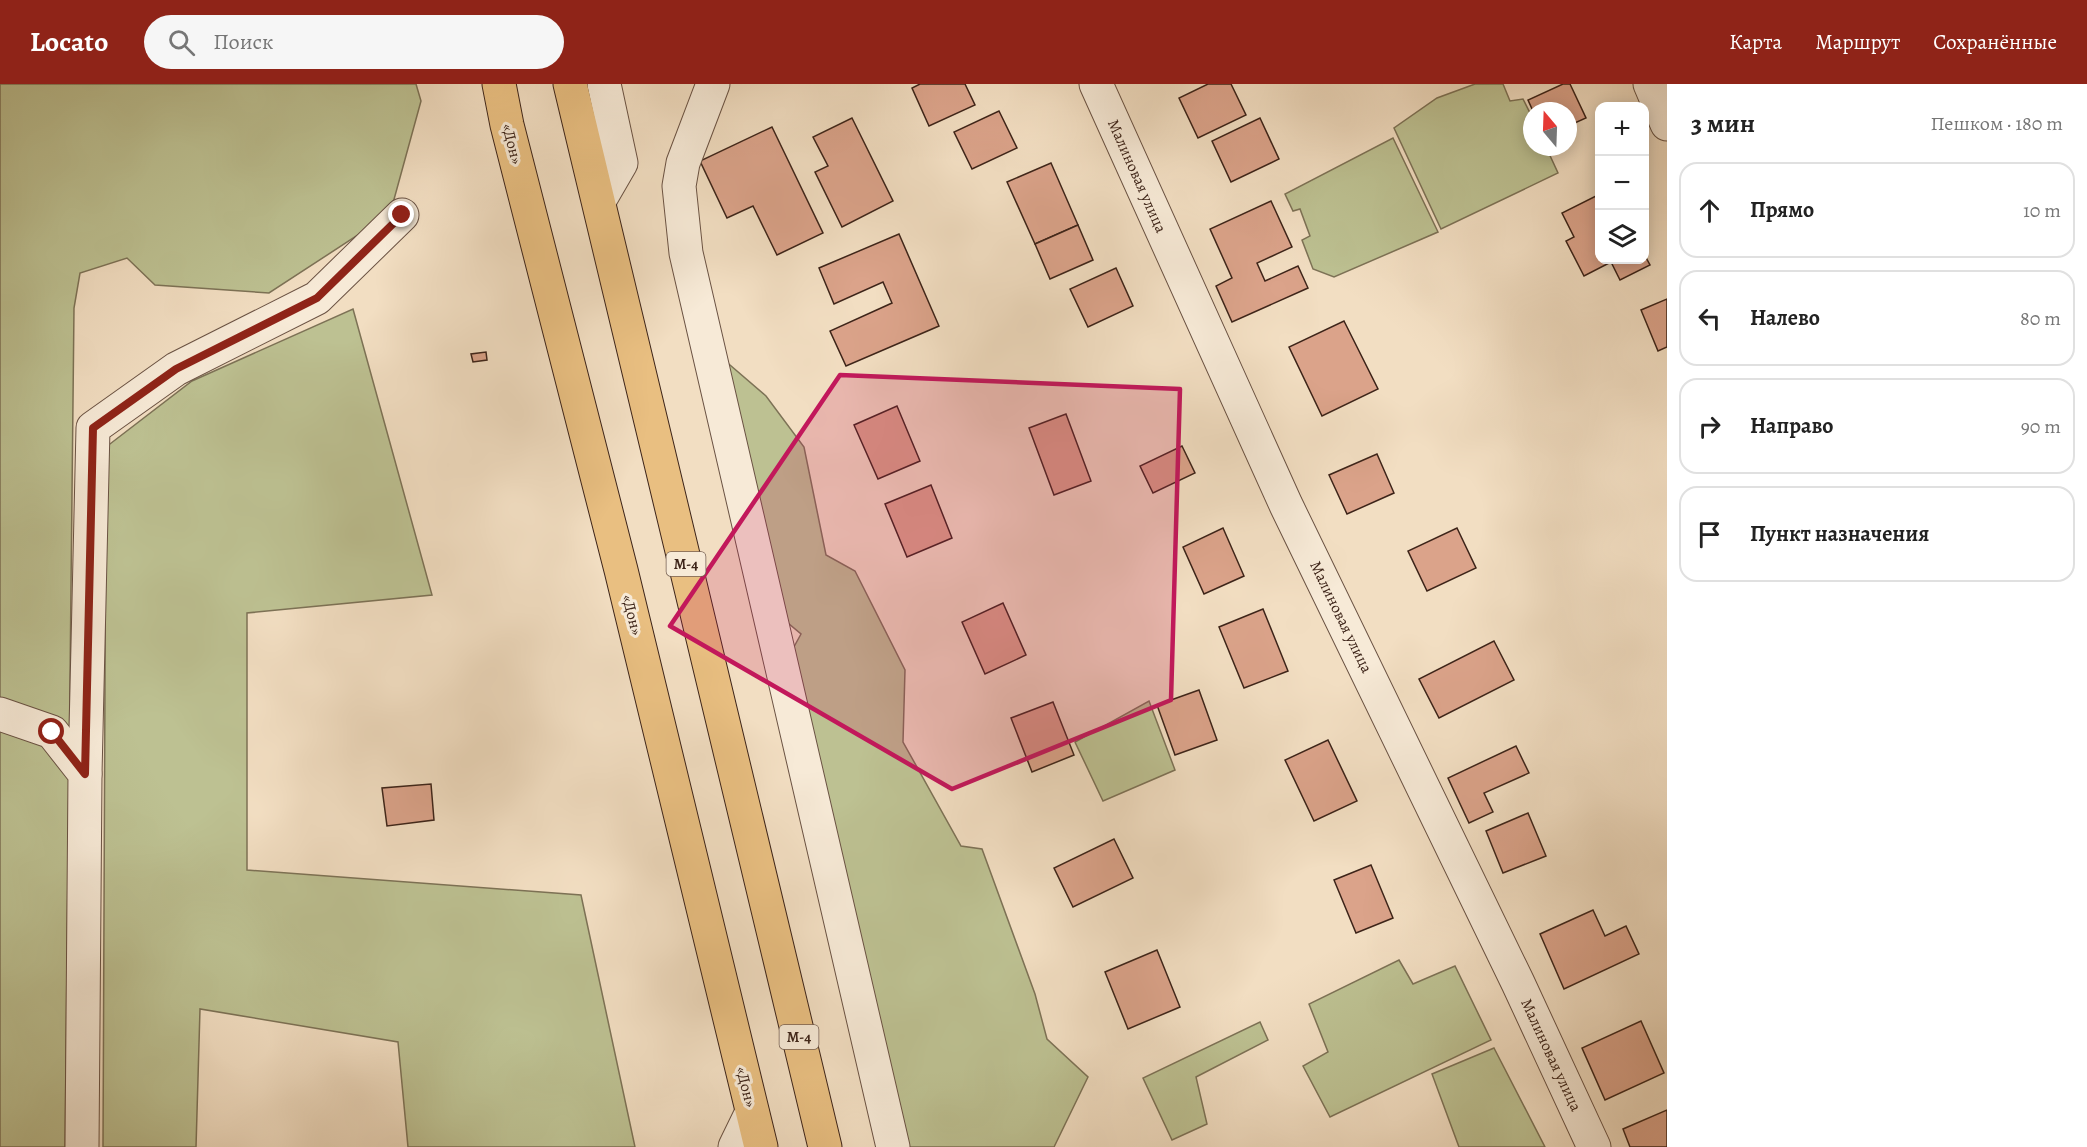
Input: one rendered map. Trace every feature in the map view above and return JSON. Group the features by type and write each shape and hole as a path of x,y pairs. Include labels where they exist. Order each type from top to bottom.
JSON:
{"highway":[{"name":"«Дон»","path":"499,84 507,125 619,558 761,1147"},
{"name":"М-4","path":"570,84 825,1147"}],"street":[{"path":"599,201 621,163 604,84"},
{"path":"713,84 683,163 679,186 686,253 893,1147"},
{"name":"Малиновая улица","path":"1096,84 1286,505 1518,983 1594,1147"},
{"path":"1650,84 1667,124"},
{"path":"82,1147 85,774 93,428 176,369 317,298 402,215"},
{"path":"0,714 52,732 85,774"},
{"path":"735,1147 752,1112"}],"highlighted area":[{"path":"840,375 1180,389 1171,700 952,789 670,626"}],"green space":[{"path":"0,84 416,84 421,101 390,214 269,293 155,285 127,258 80,273 74,308 65,1147 0,1147"},
{"path":"1475,84 1503,84 1510,101 1523,99 1524,102 1523,156 1550,156 1558,173 1441,229 1394,128 1437,98"},
{"path":"1393,138 1438,232 1334,277 1313,269 1302,240 1310,236 1300,209 1293,211 1285,194"},
{"path":"353,309 432,595 247,613 247,870 581,895 635,1147 408,1147 398,1042 200,1009 196,1147 103,1147 106,447 192,381"},
{"path":"723,359 766,396 804,447 826,555 855,571 905,670 903,742 961,846 982,849 1035,994 1047,1039 1088,1077 1054,1147 905,1147 790,654 801,634 782,618"},
{"path":"1149,701 1175,770 1103,801 1075,742"},
{"path":"1399,960 1413,984 1455,966 1491,1040 1330,1117 1303,1066 1328,1052 1309,1004"},
{"path":"1260,1022 1268,1040 1196,1077 1207,1124 1172,1140 1143,1078"},
{"path":"1494,1048 1545,1147 1459,1147 1432,1074"}],"building":[{"path":"920,84 965,84 975,105 929,126 912,88"},
{"path":"1208,84 1231,84 1246,115 1198,138 1179,98"},
{"path":"1563,84 1570,84 1586,118 1577,122 1577,102 1529,102 1528,100"},
{"path":"999,111 1017,148 972,169 954,132"},
{"path":"852,118 893,201 842,227 815,172 828,166 813,137"},
{"path":"1260,118 1279,159 1231,182 1212,141"},
{"path":"772,127 823,233 777,255 753,206 727,218 700,161"},
{"path":"1051,163 1078,225 1035,244 1007,182"},
{"path":"1595,196 1595,264 1607,264 1584,276 1566,241 1574,237 1562,213"},
{"path":"1271,201 1292,247 1257,263 1265,281 1298,266 1308,288 1232,322 1216,286 1232,278 1210,229"},
{"path":"1078,225 1093,260 1050,279 1035,244"},
{"path":"899,234 939,326 846,366 830,331 892,303 883,282 834,304 819,268"},
{"path":"1649,263 1650,265 1620,280 1612,264"},
{"path":"1116,268 1133,306 1088,327 1070,289"},
{"path":"1667,299 1667,347 1658,351 1641,310"},
{"path":"1344,321 1378,389 1322,416 1289,347"},
{"path":"486,352 487,360 473,362 471,354"},
{"path":"897,406 920,461 878,479 854,425"},
{"path":"1066,414 1091,481 1054,495 1029,428"},
{"path":"1182,446 1195,473 1153,493 1140,466"},
{"path":"1377,454 1394,493 1347,514 1329,475"},
{"path":"931,485 952,538 907,557 885,504"},
{"path":"1223,528 1244,576 1204,594 1183,547"},
{"path":"1457,528 1476,568 1427,591 1408,551"},
{"path":"1003,603 1026,655 985,674 962,622"},
{"path":"1263,609 1288,671 1244,688 1219,627"},
{"path":"1494,641 1514,680 1439,718 1419,679"},
{"path":"1199,690 1217,740 1175,755 1157,705"},
{"path":"1053,702 1074,755 1032,772 1011,718"},
{"path":"1328,740 1357,801 1314,821 1285,760"},
{"path":"1516,746 1529,773 1484,793 1493,812 1469,823 1448,778"},
{"path":"431,784 434,820 387,826 382,788"},
{"path":"1528,813 1546,856 1503,873 1486,831"},
{"path":"1114,839 1133,878 1073,907 1054,868"},
{"path":"1371,865 1393,918 1356,933 1334,880"},
{"path":"1593,910 1605,936 1626,926 1639,954 1564,989 1540,934"},
{"path":"1157,950 1180,1007 1128,1029 1105,972"},
{"path":"1641,1021 1664,1073 1605,1100 1582,1048"},
{"path":"1667,1110 1667,1147 1630,1147 1623,1129"}],"route":[{"path":"52,732 85,774 93,428 176,369 317,298 402,215"}]}
